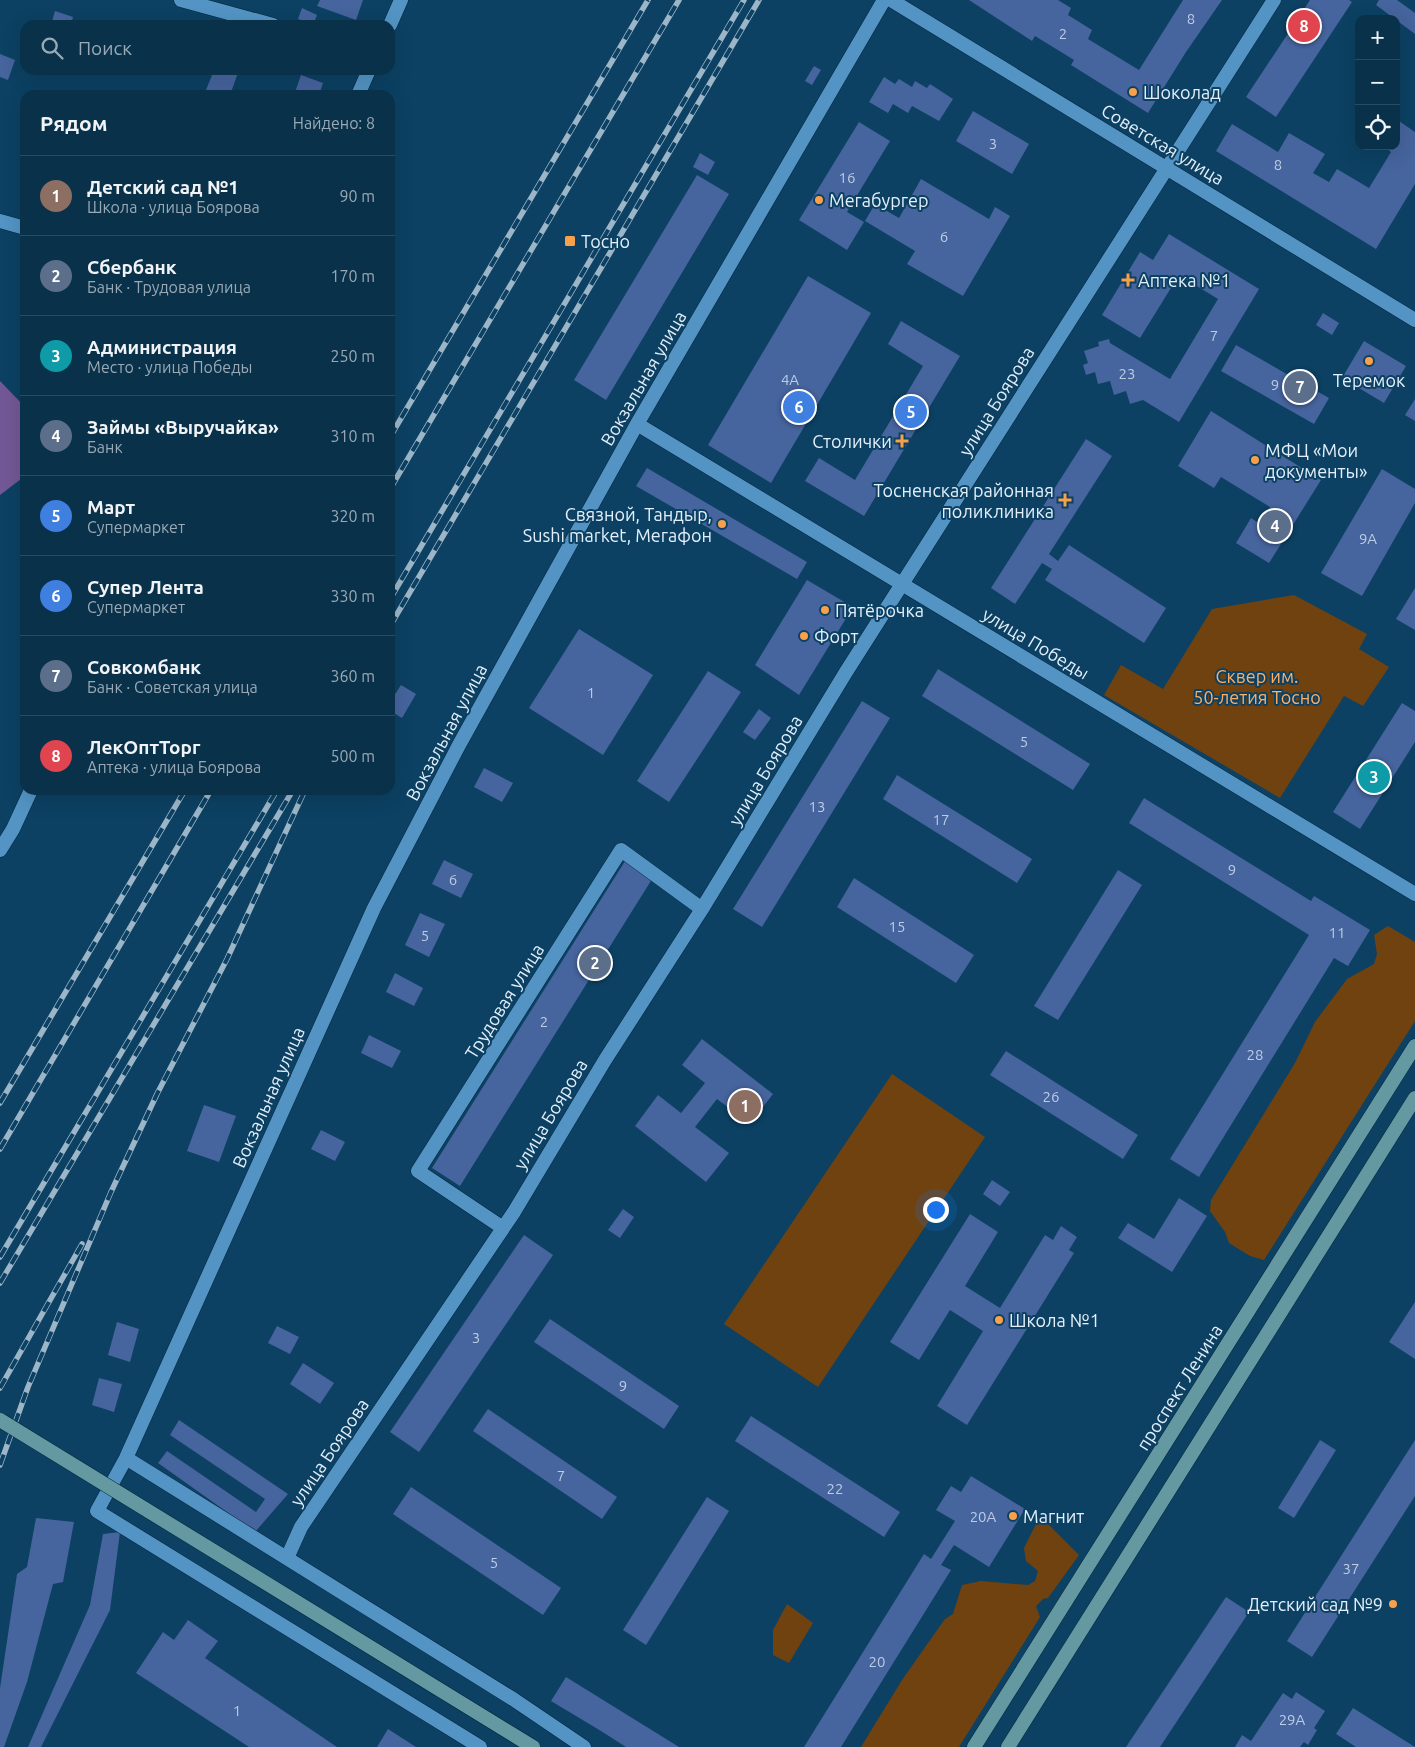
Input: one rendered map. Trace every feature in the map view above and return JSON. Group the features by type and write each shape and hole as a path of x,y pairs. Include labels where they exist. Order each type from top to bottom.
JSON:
{"main road":[{"name":"проспект Ленина","path":"974,1747 1415,1046"},
{"path":"1008,1747 1415,1098"},
{"path":"0,1420 533,1747"}],"street":[{"path":"181,0 255,20"},
{"path":"392,20 401,0"},
{"name":"Вокзальная улица","path":"480,1747 97,1511 126,1458 374,908 459,745 637,424 884,0"},
{"name":"Советская улица","path":"891,0 1415,320"},
{"name":"улица Боярова","path":"287,1558 301,1527 503,1228 605,1060 702,909 902,584 1274,0"},
{"path":"360,90 367,75"},
{"path":"0,221 20,227"},
{"name":"улица Победы","path":"637,424 1415,894"},
{"path":"0,850 13,829 29,795"},
{"name":"Трудовая улица","path":"503,1228 418,1171 621,850 702,909"},
{"path":"126,1458 513,1699 584,1747"}],"green space":[{"name":"Сквер им. 50-летия Тосно","path":"1294,595 1367,634 1359,649 1389,667 1363,706 1344,696 1280,798 1104,695 1121,665 1163,689 1212,609"},
{"path":"1388,926 1415,942 1415,1021 1264,1260 1250,1256 1229,1243 1225,1232 1210,1211 1211,1200 1295,1063 1315,1022 1347,979 1374,964 1377,954 1374,935"},
{"path":"892,1074 985,1137 818,1387 724,1324"},
{"path":"1040,1516 1079,1555 1048,1598 1043,1599 1036,1606 1040,1617 959,1747 861,1747 902,1680 945,1619 953,1614 962,1585 981,1581 1028,1585 1035,1581 1038,1571 1026,1561 1024,1548"},
{"path":"787,1604 813,1623 789,1663 773,1655 773,1630"}],"shaded area":[{"path":"0,381 20,402 20,480 0,495"}],"building":[{"path":"320,0 363,0 356,20 317,6"},
{"path":"969,0 1058,0 1071,8 1068,15 1092,30 1088,39 1139,70 1183,0 1222,0 1186,52 1148,113 1071,65 1074,60 1035,36 1032,41"},
{"path":"1310,0 1349,0 1352,2 1276,117 1246,97"},
{"path":"1379,0 1397,0 1415,13 1415,34 1400,23 1400,15 1389,15 1376,5"},
{"path":"302,8 317,15 315,20 298,19"},
{"path":"55,11 73,17 72,20 52,20"},
{"path":"0,54 15,60 8,80 0,77"},
{"path":"814,66 821,70 812,85 805,81"},
{"path":"212,75 237,75 232,90 206,90"},
{"path":"301,75 323,83 321,90 296,90"},
{"path":"884,77 895,84 899,79 912,87 915,81 927,88 930,84 953,99 939,121 912,106 908,113 893,104 888,113 869,102"},
{"path":"973,111 1029,144 1012,174 956,141"},
{"path":"859,122 890,141 847,212 864,222 847,250 799,220"},
{"path":"1400,122 1415,132 1415,184 1376,249 1216,151 1232,124 1278,152 1289,133 1325,154 1313,173 1329,182 1337,169 1369,188 1391,152 1388,150 1400,150"},
{"path":"700,153 715,162 708,175 693,167"},
{"name":"Тосно","path":"697,175 729,194 606,400 574,380"},
{"path":"921,179 989,219 995,207 1010,216 963,296 907,264 915,251 865,221 875,204 899,218"},
{"path":"1169,234 1259,289 1179,422 1143,400 1130,404 1126,391 1114,395 1110,381 1098,384 1095,372 1086,375 1083,365 1088,363 1084,351 1099,346 1098,342 1109,339 1110,343 1170,379 1218,299 1179,275 1140,338 1102,315 1140,252 1153,260"},
{"path":"808,276 871,313 771,483 708,445"},
{"path":"1323,313 1339,323 1332,335 1316,325"},
{"path":"901,321 960,356 864,516 805,481 819,458 855,480 923,366 888,344"},
{"path":"1364,341 1406,366 1384,403 1342,378"},
{"path":"1236,345 1329,398 1314,424 1221,371"},
{"path":"1415,399 1415,421 1405,415"},
{"path":"1211,411 1321,480 1269,563 1236,543 1251,518 1260,524 1270,507 1221,477 1214,488 1178,466"},
{"name":"Тосненская районная поликлиника","path":"1086,439 1112,456 1049,554 1058,561 1069,545 1166,608 1144,643 1045,580 1052,569 1042,563 1015,604 991,588"},
{"name":"Связной, Тандыр, Sushi market, Мегафон","path":"647,468 807,562 797,579 636,486"},
{"path":"1382,469 1415,489 1415,503 1362,596 1321,573"},
{"name":"Форт","path":"807,580 853,607 799,695 755,665"},
{"path":"1415,588 1415,630 1396,619"},
{"path":"579,629 653,675 603,755 529,708"},
{"path":"938,669 1090,764 1073,790 922,696"},
{"path":"708,671 741,692 669,802 637,781"},
{"path":"401,685 416,694 402,718 395,714 395,694"},
{"path":"862,701 890,718 762,927 733,909"},
{"path":"1402,703 1415,711 1415,742 1360,829 1333,812"},
{"path":"759,709 771,718 755,740 743,732"},
{"path":"484,768 513,783 502,802 474,787"},
{"path":"897,775 1032,859 1017,883 883,799"},
{"path":"1144,798 1311,901 1314,896 1370,930 1348,966 1334,958 1199,1177 1170,1159 1309,935 1129,823"},
{"path":"627,858 654,876 460,1186 432,1168"},
{"path":"444,860 473,874 461,898 432,884"},
{"path":"1118,870 1142,885 1058,1020 1034,1006"},
{"path":"854,878 974,955 956,983 837,907"},
{"path":"420,913 445,924 429,957 405,945"},
{"path":"395,973 423,988 414,1006 386,992"},
{"path":"369,1035 401,1051 392,1068 361,1053"},
{"path":"702,1039 773,1094 750,1124 717,1099 695,1127 729,1153 706,1182 635,1126 658,1095 681,1113 705,1083 682,1065"},
{"path":"1006,1051 1138,1135 1123,1159 990,1075"},
{"path":"204,1105 236,1116 219,1162 187,1151"},
{"path":"321,1130 345,1142 335,1161 311,1149"},
{"path":"992,1180 1010,1192 1000,1206 983,1194"},
{"path":"1179,1198 1207,1216 1172,1272 1118,1238 1128,1223 1154,1239"},
{"path":"623,1209 634,1217 620,1238 608,1230"},
{"name":"Школа №1","path":"970,1214 998,1232 965,1286 1000,1308 1045,1235 1053,1240 1061,1226 1077,1237 1069,1250 1074,1253 967,1425 937,1406 983,1331 950,1310 919,1360 890,1342"},
{"path":"524,1235 553,1255 419,1452 390,1432"},
{"path":"1415,1302 1415,1359 1389,1342"},
{"path":"550,1319 679,1406 664,1429 534,1342"},
{"path":"117,1322 139,1329 130,1362 108,1355"},
{"path":"277,1326 299,1337 290,1354 268,1343"},
{"path":"303,1363 334,1383 320,1404 290,1384"},
{"path":"99,1378 122,1384 114,1412 92,1405"},
{"path":"488,1409 617,1497 602,1519 473,1431"},
{"path":"751,1416 900,1512 884,1537 735,1441"},
{"path":"179,1420 288,1494 255,1532 158,1463 167,1451 256,1512 265,1499 170,1435"},
{"path":"1320,1440 1336,1450 1294,1518 1278,1508"},
{"path":"1415,1440 1415,1496 1312,1657 1287,1641"},
{"path":"971,1476 1025,1509 989,1567 954,1545 941,1565 951,1570 841,1747 804,1747 924,1554 931,1559 955,1521 936,1510 951,1486 961,1492"},
{"path":"411,1487 561,1588 543,1615 393,1514"},
{"path":"707,1497 729,1511 646,1645 623,1630"},
{"path":"36,1518 74,1522 63,1582 53,1584 27,1682 4,1747 0,1747 0,1688 17,1574 27,1567"},
{"path":"120,1532 110,1610 41,1747 28,1747 90,1605 103,1534"},
{"path":"1226,1597 1249,1612 1160,1747 1126,1747"},
{"path":"188,1620 218,1641 205,1658 337,1747 249,1747 136,1673 163,1632 174,1640"},
{"path":"566,1677 679,1747 626,1747 551,1701"},
{"path":"1296,1692 1325,1711 1314,1728 1317,1730 1308,1745 1304,1742 1300,1747 1235,1747 1242,1735 1251,1741 1283,1693 1292,1699"},
{"path":"1353,1708 1415,1747 1356,1747 1336,1734"},
{"path":"388,1729 416,1747 377,1747"}],"railway":[{"path":"395,429 648,0"},
{"path":"395,481 679,0"},
{"path":"395,591 744,0"},
{"path":"395,618 759,0"},
{"path":"0,1103 182,795"},
{"path":"0,1149 208,795"},
{"path":"0,1257 274,795"},
{"path":"0,1283 290,795"},
{"path":"0,1465 28,1387 111,1192 157,1094 227,959 303,795"},
{"path":"0,1388 82,1244"}],"place":[{"name":"ЛекОптТорг","path":"1304,26"},
{"name":"Шоколад","path":"1133,92"},
{"name":"Мегабургер","path":"819,200"},
{"name":"Тосно","path":"570,241"},
{"name":"Аптека №1","path":"1128,280"},
{"name":"Теремок","path":"1369,361"},
{"name":"Совкомбанк","path":"1300,387"},
{"name":"Супер Лента","path":"799,407"},
{"name":"Март","path":"911,412"},
{"name":"Столички","path":"902,441"},
{"name":"МФЦ «Мои документы»","path":"1255,460"},
{"name":"Тосненская районная поликлиника","path":"1065,500"},
{"name":"Связной, Тандыр, Sushi market, Мегафон","path":"722,524"},
{"name":"Займы «Выручайка»","path":"1275,526"},
{"name":"Пятёрочка","path":"825,610"},
{"name":"Форт","path":"804,636"},
{"name":"Администрация","path":"1374,777"},
{"name":"Сбербанк","path":"595,963"},
{"name":"Детский сад №1","path":"745,1106"},
{"name":"Школа №1","path":"999,1320"},
{"name":"Магнит","path":"1013,1516"},
{"name":"Детский сад №9","path":"1393,1604"}]}
